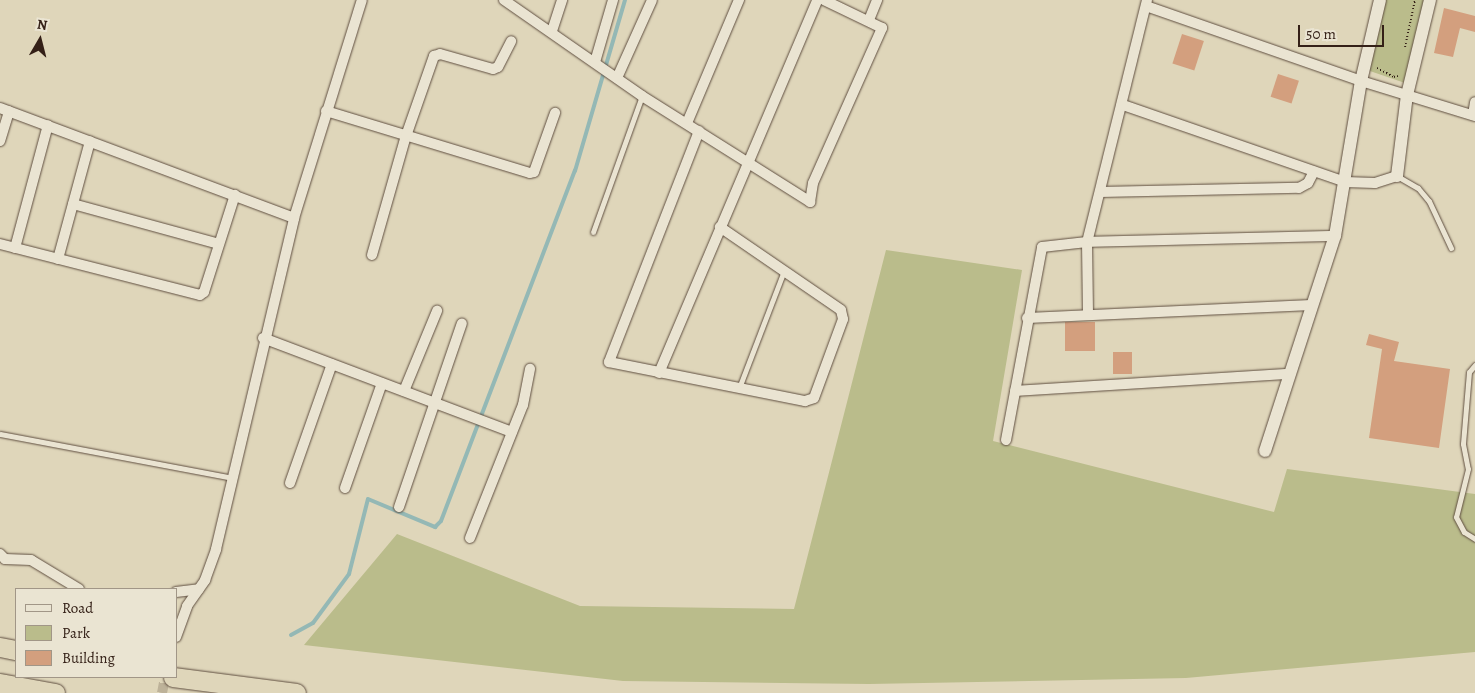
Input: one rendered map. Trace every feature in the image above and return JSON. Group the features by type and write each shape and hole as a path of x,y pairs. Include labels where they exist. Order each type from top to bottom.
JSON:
{"highway":[{"path":"0,647 15,650"},
{"path":"178,678 296,693"},
{"path":"0,683 55,693"}],"street":[{"path":"178,631 187,606 199,589 216,549 263,338 294,218 362,0"},
{"path":"504,0 552,31 642,96 810,202 813,183 882,28 869,20 824,0"},
{"path":"552,31 562,0"},
{"path":"595,62 613,0"},
{"path":"617,78 652,0"},
{"path":"687,123 739,0"},
{"path":"659,373 817,0"},
{"path":"869,20 877,0"},
{"path":"1265,451 1288,374 1335,236 1361,80 1380,0"},
{"path":"1123,105 1345,182 1375,183 1397,176 1407,95 1430,0"},
{"path":"1088,315 1087,242 1123,105 1147,3 1361,80 1474,115 1475,102"},
{"path":"372,255 406,136 434,56 440,54 493,69 498,68 510,41"},
{"path":"0,141 4,110 294,218"},
{"path":"326,112 530,173 534,172 555,113"},
{"path":"15,248 48,125"},
{"path":"699,131 610,358 611,364 805,400 814,398 843,314 720,227"},
{"path":"58,259 90,141"},
{"path":"1100,192 1299,188 1308,183 1314,171"},
{"path":"0,244 200,295 235,195"},
{"path":"73,204 219,244"},
{"path":"1006,440 1039,250 1046,245 1087,242 1335,236"},
{"path":"1027,318 1312,305"},
{"path":"404,391 437,312"},
{"path":"399,506 462,323"},
{"path":"263,338 512,432"},
{"path":"290,483 332,364"},
{"path":"470,538 523,405 530,369"},
{"path":"1015,391 1288,374"},
{"path":"345,488 382,383"},
{"path":"0,554 5,559 31,560 77,588"},
{"path":"178,592 199,589"}],"lane":[{"path":"593,232 642,96"},
{"path":"1397,176 1418,188 1429,201 1451,248"},
{"path":"739,388 784,271"},
{"path":"1475,365 1469,372 1463,444 1468,468 1456,517 1464,532 1475,539"},
{"path":"0,434 232,478"}],"path":[{"path":"1403,56 1415,0"},
{"path":"1376,66 1377,70 1394,77 1399,74"}],"green space":[{"path":"1384,0 1425,0 1405,83 1367,70"},
{"path":"886,250 1022,270 993,441 1274,512 1287,469 1475,494 1475,652 1186,678 869,684 623,681 304,645 397,534 580,606 794,609"}],"building":[{"path":"1444,8 1475,16 1475,32 1460,28 1453,57 1434,53"},
{"path":"1182,34 1204,41 1194,71 1172,63"},
{"path":"1278,74 1299,81 1292,104 1271,97"},
{"path":"1065,322 1095,322 1095,351 1065,351"},
{"path":"1369,334 1399,342 1394,361 1450,369 1439,448 1369,438 1382,349 1366,345"},
{"path":"1113,352 1132,352 1132,374 1113,374"}],"waterway":[{"path":"291,635 313,623 349,574 368,499 435,527 441,521 575,171 625,0"}],"tunnel":[{"path":"162,693 165,678"}]}
